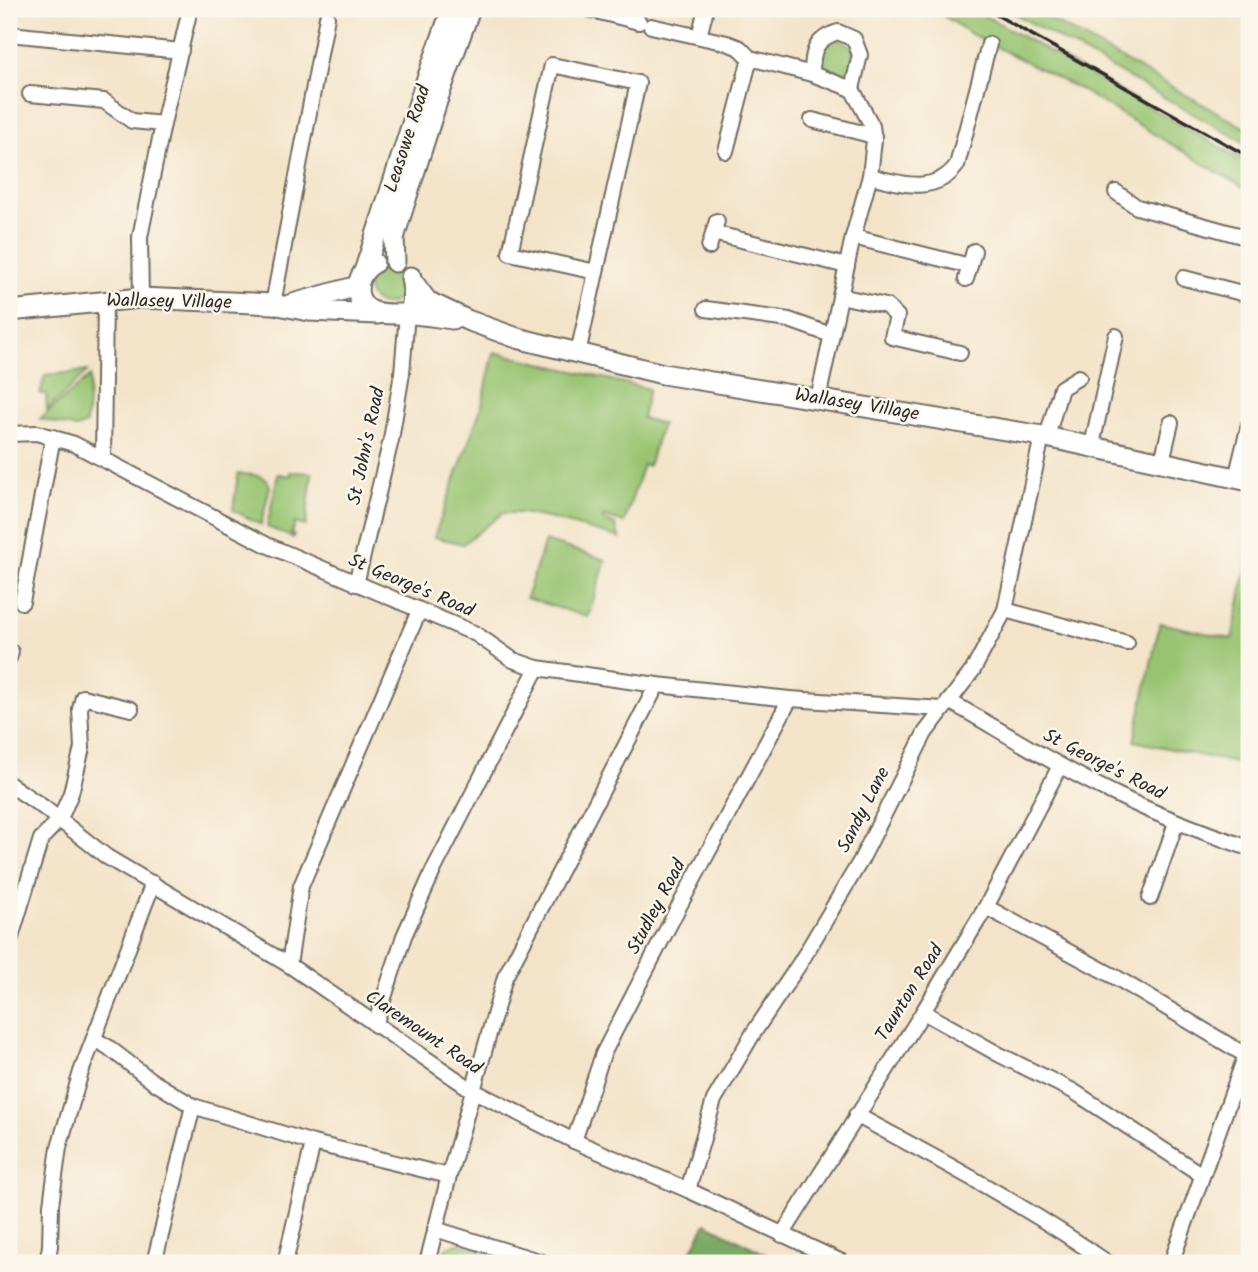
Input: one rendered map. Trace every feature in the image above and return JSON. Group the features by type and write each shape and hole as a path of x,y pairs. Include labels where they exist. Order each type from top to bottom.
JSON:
{"main road":[{"name":"Leasowe Road","path":"361,278 452,9"},
{"name":"Leasowe Road","path":"396,262 394,239 401,212 470,9"},
{"path":"379,261 396,262 409,274 413,282 409,314 378,314 363,304 361,278 379,261"},
{"name":"Wallasey Village","path":"280,304 361,278"},
{"name":"Wallasey Village","path":"413,282 428,301 467,320 517,338 663,374 1045,436 1243,479"},
{"name":"Wallasey Village","path":"9,311 141,298 280,304 309,311 378,314"},
{"name":"Wallasey Village","path":"409,314 467,320"}],"street":[{"path":"141,298 140,237 190,9"},
{"path":"588,9 727,43 740,48 750,58 812,74 852,89 872,126 874,136 870,176 853,237 818,399"},
{"path":"699,36 706,9"},
{"path":"280,304 327,17"},
{"path":"812,74 816,46 824,36 838,32 853,39 860,55 852,89"},
{"path":"9,34 181,51"},
{"path":"870,176 922,185 949,176 957,165 989,44"},
{"path":"726,150 750,58"},
{"path":"578,353 596,272 638,83 552,65 510,253 596,272"},
{"path":"30,94 104,101 132,121 163,124"},
{"path":"812,120 874,136"},
{"path":"1116,192 1137,207 1249,238"},
{"path":"713,234 847,266"},
{"path":"853,237 970,265"},
{"path":"1184,278 1249,295"},
{"path":"840,296 886,306 897,316 892,337 960,353"},
{"path":"103,459 105,300"},
{"path":"706,309 789,320 831,335"},
{"name":"St John's Road","path":"356,584 391,440 409,314"},
{"path":"1092,445 1116,335"},
{"name":"Sandy Lane","path":"688,1190 714,1100 861,860 925,733 973,670 1005,610 1045,436 1061,388 1079,377"},
{"path":"1162,461 1171,423"},
{"path":"1243,479 1249,425"},
{"name":"St George's Road","path":"9,434 37,433 74,444 267,545 477,634 513,660 537,668 657,685 790,699 946,705 1060,766 1177,823 1249,848"},
{"path":"22,602 53,437"},
{"path":"1005,610 1127,643"},
{"path":"289,965 302,886 419,611"},
{"path":"376,1025 404,936 424,891 537,668"},
{"path":"428,1263 472,1090 505,977 657,685"},
{"path":"9,944 41,839 60,819 71,793 82,748 80,709 83,697 131,709"},
{"name":"Studley Road","path":"574,1141 603,1054 790,699"},
{"name":"Taunton Road","path":"782,1235 986,906 1060,766"},
{"name":"Claremount Road","path":"9,784 60,819 107,857 289,965 472,1090 574,1141 688,1190 844,1263"},
{"path":"1150,898 1177,823"},
{"path":"47,1263 59,1147 81,1072 153,883"},
{"path":"986,906 1248,1051 1171,1263"},
{"path":"922,1012 1073,1091 1202,1175"},
{"path":"94,1039 152,1081 193,1106 313,1143 449,1176"},
{"path":"154,1263 193,1106"},
{"path":"856,1115 942,1160 1017,1204 1108,1263"},
{"path":"285,1263 313,1143"},
{"path":"435,1230 545,1263"}],"green space":[{"path":"933,9 973,9 1249,163 1249,191 1079,89 971,34"},
{"path":"1006,9 1032,9 1249,130 1249,145"},
{"path":"837,38 852,46 853,64 846,76 828,74 820,63 823,49"},
{"path":"385,270 397,275 402,287 397,299 385,304 373,299 368,287 373,275"},
{"path":"494,352 649,389 642,418 662,424 648,466 643,465 624,523 603,516 603,519 615,525 620,538 522,513 503,513 463,544 434,537 482,405"},
{"path":"88,371 47,410 46,394 40,394 45,375"},
{"path":"90,376 86,424 76,428 40,419"},
{"path":"290,472 312,473 306,526 295,523 291,534 294,535 293,538 267,527 278,474 291,476"},
{"path":"238,474 261,477 270,486 261,525 233,510"},
{"path":"545,541 606,560 588,617 526,598"},
{"path":"1249,554 1249,745 1245,765 1134,741 1160,623 1232,639"},
{"path":"706,1223 782,1263 685,1263"},
{"path":"458,1243 524,1263 443,1263 446,1248"}],"railway":[{"path":"986,9 1249,157"}]}
